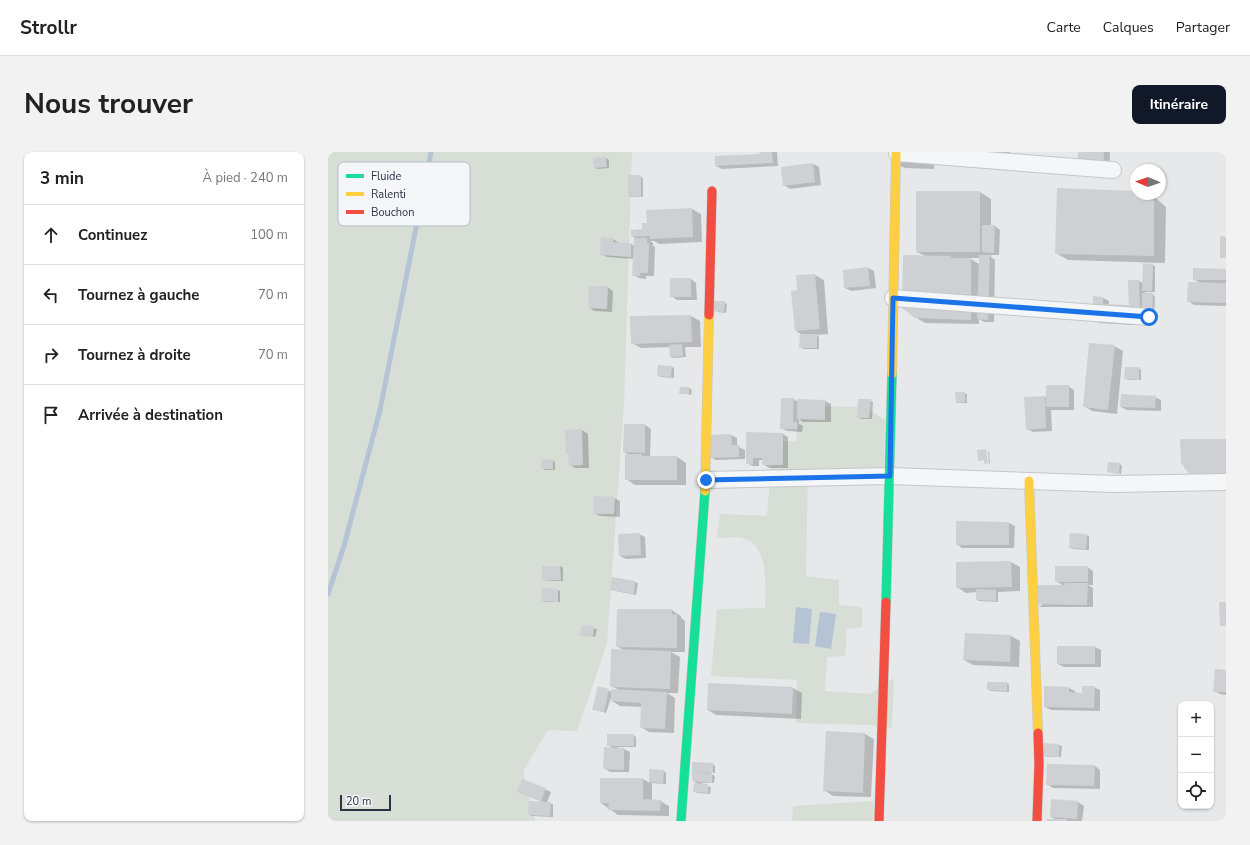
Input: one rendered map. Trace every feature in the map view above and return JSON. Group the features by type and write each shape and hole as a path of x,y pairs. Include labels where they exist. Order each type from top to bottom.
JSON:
{"street":[{"path":"879,821 890,476 896,152 1114,170"},
{"path":"681,821 706,480 712,191"},
{"path":"893,298 1149,317"},
{"path":"706,480 890,476 1114,484 1226,482"},
{"path":"1029,481 1039,764 1037,821"}],"shaded area":[{"path":"328,152 632,152 624,403 607,644 577,731 548,730 523,771 535,821 328,821"},
{"path":"801,406 865,407 885,420 884,471 808,470 806,576 839,580 839,605 862,607 862,627 847,629 845,656 827,657 825,691 870,694 894,678 892,728 871,725 796,723 797,680 711,676 717,609 765,608 764,569 759,551 753,544 742,538 717,538 720,514 767,516 773,440 796,442"},
{"path":"874,801 873,821 792,821 793,806"}],"water":[{"path":"796,607 812,609 809,644 793,643"},
{"path":"820,612 836,614 831,649 815,646"}],"building":[{"path":"759,152 772,152 773,163 715,166 715,156 760,154"},
{"path":"1078,152 1104,152 1103,169 1077,168"},
{"path":"606,157 607,167 594,168 593,158"},
{"path":"813,163 815,182 783,186 781,167"},
{"path":"628,175 641,175 641,197 628,196"},
{"path":"1057,188 1130,191 1130,200 1154,200 1154,256 1055,254"},
{"path":"916,191 980,191 980,252 916,252"},
{"path":"692,208 693,237 650,239 649,236 631,237 631,230 642,229 642,223 647,223 646,210"},
{"path":"982,225 995,225 994,253 982,252"},
{"path":"1220,236 1226,237 1226,258 1220,258"},
{"path":"601,237 614,238 613,242 631,243 631,257 600,255"},
{"path":"634,238 647,238 647,243 649,243 648,273 640,273 640,276 632,276"},
{"path":"903,255 971,258 971,320 915,318 902,308"},
{"path":"979,255 990,255 988,320 977,319"},
{"path":"1143,263 1153,264 1152,291 1142,291"},
{"path":"868,267 870,286 844,288 843,270"},
{"path":"1193,268 1226,269 1226,280 1193,280"},
{"path":"815,274 820,329 795,331 791,291 797,290 796,275"},
{"path":"670,278 691,278 691,297 670,297"},
{"path":"1128,280 1139,280 1140,310 1129,310"},
{"path":"1188,282 1226,283 1226,303 1187,302"},
{"path":"589,286 608,286 607,309 588,308"},
{"path":"1142,293 1153,293 1152,318 1142,318"},
{"path":"1093,296 1103,297 1103,304 1128,305 1127,322 1092,320"},
{"path":"714,301 725,301 724,312 713,311"},
{"path":"691,315 692,342 631,344 630,316"},
{"path":"800,334 817,334 817,348 799,348"},
{"path":"1089,343 1115,345 1108,410 1083,407"},
{"path":"682,344 683,356 670,357 669,345"},
{"path":"658,365 672,366 671,377 657,376"},
{"path":"1125,367 1139,367 1139,380 1124,379"},
{"path":"1046,385 1069,385 1069,407 1046,407"},
{"path":"680,387 689,387 689,394 679,394"},
{"path":"955,392 965,392 965,402 956,403"},
{"path":"1121,394 1156,396 1155,408 1120,407"},
{"path":"1045,396 1046,428 1026,430 1024,397"},
{"path":"781,398 794,398 793,422 797,422 797,429 780,429"},
{"path":"797,399 825,400 825,420 797,419"},
{"path":"858,399 871,399 869,418 857,418"},
{"path":"624,424 645,424 645,453 623,452"},
{"path":"582,429 583,465 569,466 568,454 566,454 565,430"},
{"path":"746,432 783,433 783,465 762,465 762,458 753,458 753,464 746,464"},
{"path":"731,434 732,445 739,445 739,457 709,458 708,435"},
{"path":"1180,439 1226,439 1226,476 1190,475 1181,463"},
{"path":"986,449 988,463 984,464 984,460 978,461 977,450"},
{"path":"625,454 642,454 642,456 677,456 677,480 625,480"},
{"path":"541,459 553,460 553,469 541,469"},
{"path":"1108,462 1120,463 1119,474 1107,472"},
{"path":"594,496 615,497 614,514 593,514"},
{"path":"956,521 1009,522 1009,545 956,545"},
{"path":"640,533 641,555 619,556 618,534"},
{"path":"1070,533 1087,534 1086,549 1069,548"},
{"path":"1011,561 1012,587 956,588 956,562"},
{"path":"542,566 560,566 561,580 542,581"},
{"path":"1055,566 1088,566 1088,582 1055,582"},
{"path":"612,577 635,581 634,594 610,590"},
{"path":"1065,583 1088,583 1087,605 1033,604 1035,585 1065,585"},
{"path":"542,588 558,589 558,602 541,601"},
{"path":"976,589 996,590 996,601 976,600"},
{"path":"1219,602 1226,602 1226,626 1220,626"},
{"path":"617,609 672,609 672,615 677,614 677,648 616,647"},
{"path":"582,625 594,626 593,637 580,635"},
{"path":"965,633 1011,635 1010,662 963,660"},
{"path":"1057,646 1095,646 1095,664 1057,664"},
{"path":"611,649 671,651 670,689 610,687"},
{"path":"1215,669 1226,670 1226,692 1213,692"},
{"path":"987,682 1007,682 1007,691 987,690"},
{"path":"708,683 793,687 792,714 707,710"},
{"path":"598,686 609,689 604,712 592,710"},
{"path":"1044,686 1069,687 1069,692 1082,693 1082,686 1095,686 1094,708 1044,707"},
{"path":"611,689 667,692 665,729 640,728 641,703 611,701"},
{"path":"826,731 865,733 863,793 823,791"},
{"path":"607,734 634,734 634,746 607,746"},
{"path":"1043,743 1059,744 1059,757 1042,756"},
{"path":"604,747 624,748 624,770 603,769"},
{"path":"692,762 713,763 713,773 696,772 712,774 712,783 692,781"},
{"path":"1047,764 1095,765 1094,786 1046,785"},
{"path":"649,769 664,770 663,783 649,782"},
{"path":"600,778 643,778 643,799 661,800 660,811 608,810 609,803 600,803"},
{"path":"522,779 546,788 541,801 517,792"},
{"path":"694,783 708,784 708,793 693,792"},
{"path":"1051,799 1078,801 1077,819 1050,817"},
{"path":"529,801 551,802 550,816 528,815"},
{"path":"1047,819 1067,819 1067,821 1047,821"}],"waterway":[{"path":"429,162 431,152"},
{"path":"328,594 344,546 380,410 416,226"}],"traffic: fast":[{"path":"886,602 892,374"},
{"path":"681,821 705,491"}],"traffic: slow":[{"path":"892,374 896,152"},
{"path":"705,491 709,315"},
{"path":"1029,481 1038,733"}],"traffic: jam":[{"path":"709,315 712,191"},
{"path":"879,821 886,602"},
{"path":"1037,821 1039,764 1038,733"}],"route":[{"path":"706,480 890,476 893,298 1149,317"}]}
